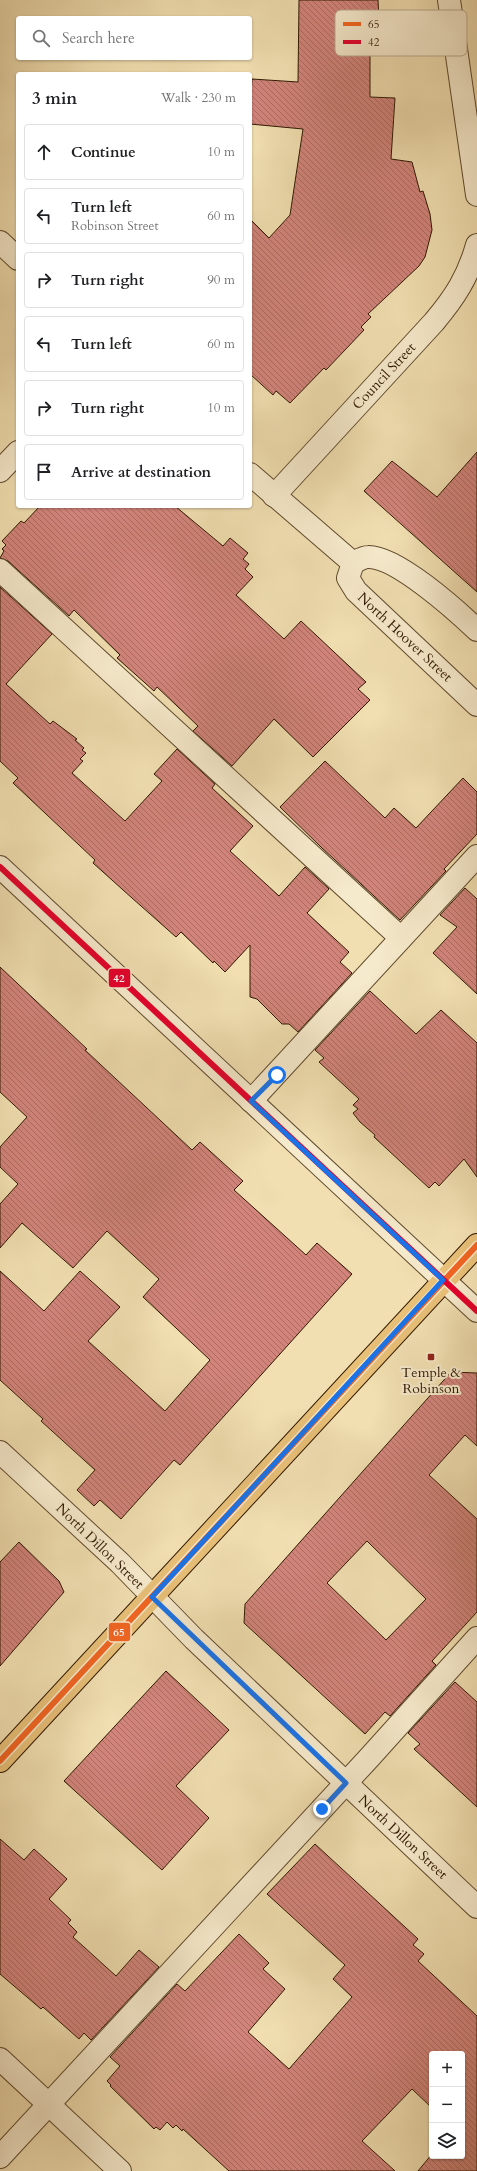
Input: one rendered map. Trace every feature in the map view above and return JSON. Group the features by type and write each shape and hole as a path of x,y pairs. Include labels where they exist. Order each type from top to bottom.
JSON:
{"main road":[{"path":"0,1761 443,1280 477,1245"}],"street":[{"path":"450,0 451,10"},
{"path":"458,56 477,195"},
{"path":"0,242 16,257"},
{"name":"Council Street","path":"274,496 434,322 456,295 472,265 477,245"},
{"path":"0,471 16,454"},
{"path":"252,476 353,563 367,557 391,564 434,592 477,630"},
{"name":"North Hoover Street","path":"353,563 348,578 356,591 477,705"},
{"path":"0,570 401,938"},
{"path":"251,1101 477,856"},
{"path":"0,867 477,1311"},
{"name":"North Dillon Street","path":"0,1452 120,1563 152,1597 477,1907"},
{"path":"0,2157 346,1783 477,1638"},
{"path":"0,2059 120,2171"}],"building":[{"path":"299,0 378,0 379,10 335,10 335,56 370,56 370,97 395,98 391,159 412,162 420,192 423,191 430,214 432,230 425,257 419,266 368,314 371,317 361,327 364,330 326,370 324,368 290,403 276,391 273,395 252,376 252,221 269,238 290,215 303,129 252,124 252,79 298,82"},
{"path":"477,452 477,592 364,491 392,461 437,497"},
{"path":"38,508 177,508 223,546 230,538 248,553 243,559 249,564 245,569 253,577 236,595 284,639 301,621 366,682 358,689 370,700 313,757 274,719 232,766 193,731 198,726 157,687 154,691 117,658 120,655 74,610 69,616 8,561 0,558 4,551 2,549 6,545 2,541 21,521 24,523"},
{"path":"0,587 52,634 6,684 50,724 53,721 77,739 75,740 84,748 82,750 86,753 80,759 83,761 72,773 125,821 162,781 154,774 177,749 215,784 212,788 253,826 230,851 279,896 305,867 329,889 307,913 349,952 340,962 352,973 298,1032 289,1024 282,1024 257,999 250,997 250,945 225,972 214,961 213,963 181,932 176,937 132,898 93,863 95,860 13,783 18,778 0,761"},
{"path":"325,761 385,818 394,808 416,828 463,778 477,792 477,834 444,869 446,871 400,920 280,807"},
{"path":"465,888 477,899 477,994 433,953 457,927 440,915"},
{"path":"0,967 87,1049 85,1050 192,1150 200,1142 243,1181 234,1190 306,1255 317,1243 352,1274 180,1465 174,1460 121,1519 100,1500 94,1506 77,1490 95,1470 41,1421 43,1419 0,1380 0,1271 44,1311 80,1271 120,1307 88,1341 165,1411 210,1360 143,1297 159,1279 107,1231 73,1268 22,1223 0,1248 0,1204 18,1184 0,1167 0,1147 27,1117 0,1092"},
{"path":"370,991 416,1034 441,1010 477,1043 477,1177 464,1159 439,1186 435,1182 429,1188 360,1122 353,1113 358,1109 353,1105 359,1099 319,1062 324,1058 315,1050"},
{"path":"451,1372 477,1373 477,1446 465,1435 429,1475 477,1519 477,1612 432,1661 436,1665 390,1716 385,1712 365,1734 244,1623 245,1604","holes":["367,1541 426,1599 386,1640 327,1583"]},
{"path":"19,1542 59,1581 64,1592 0,1666 0,1562"},
{"path":"166,1671 229,1730 176,1786 209,1818 162,1870 64,1781"},
{"path":"455,1682 477,1702 477,1807 414,1749 420,1744 408,1733"},
{"path":"0,1839 24,1860 34,1849 67,1879 49,1899 71,1920 68,1923 77,1932 73,1937 116,1976 139,1950 159,1967 91,2040 84,2033 79,2039 43,2007 41,2009 0,1974"},
{"path":"315,1844 418,1939 413,1945 424,1954 418,1961 477,2016 477,2171 418,2171 429,2158 429,2159 465,2159 465,2051 429,2051 429,2105 412,2089 362,2141 395,2171 229,2171 183,2129 182,2131 176,2125 173,2128 167,2122 160,2130 156,2127 154,2129 110,2086 111,2085 107,2081 120,2066 110,2057 177,1984 185,1991 239,1934 269,1963 263,1969 285,1989 248,2032 289,2069 352,1997 333,1979 345,1965 267,1894"}],"transit line":[{"name":"42","path":"0,867 477,1311"},
{"name":"65","path":"0,1761 477,1245"}],"place":[{"name":"Temple & Robinson","path":"431,1357"}],"route":[{"path":"277,1075 251,1101 443,1280 152,1597 194,1639 346,1783 322,1809"}]}
